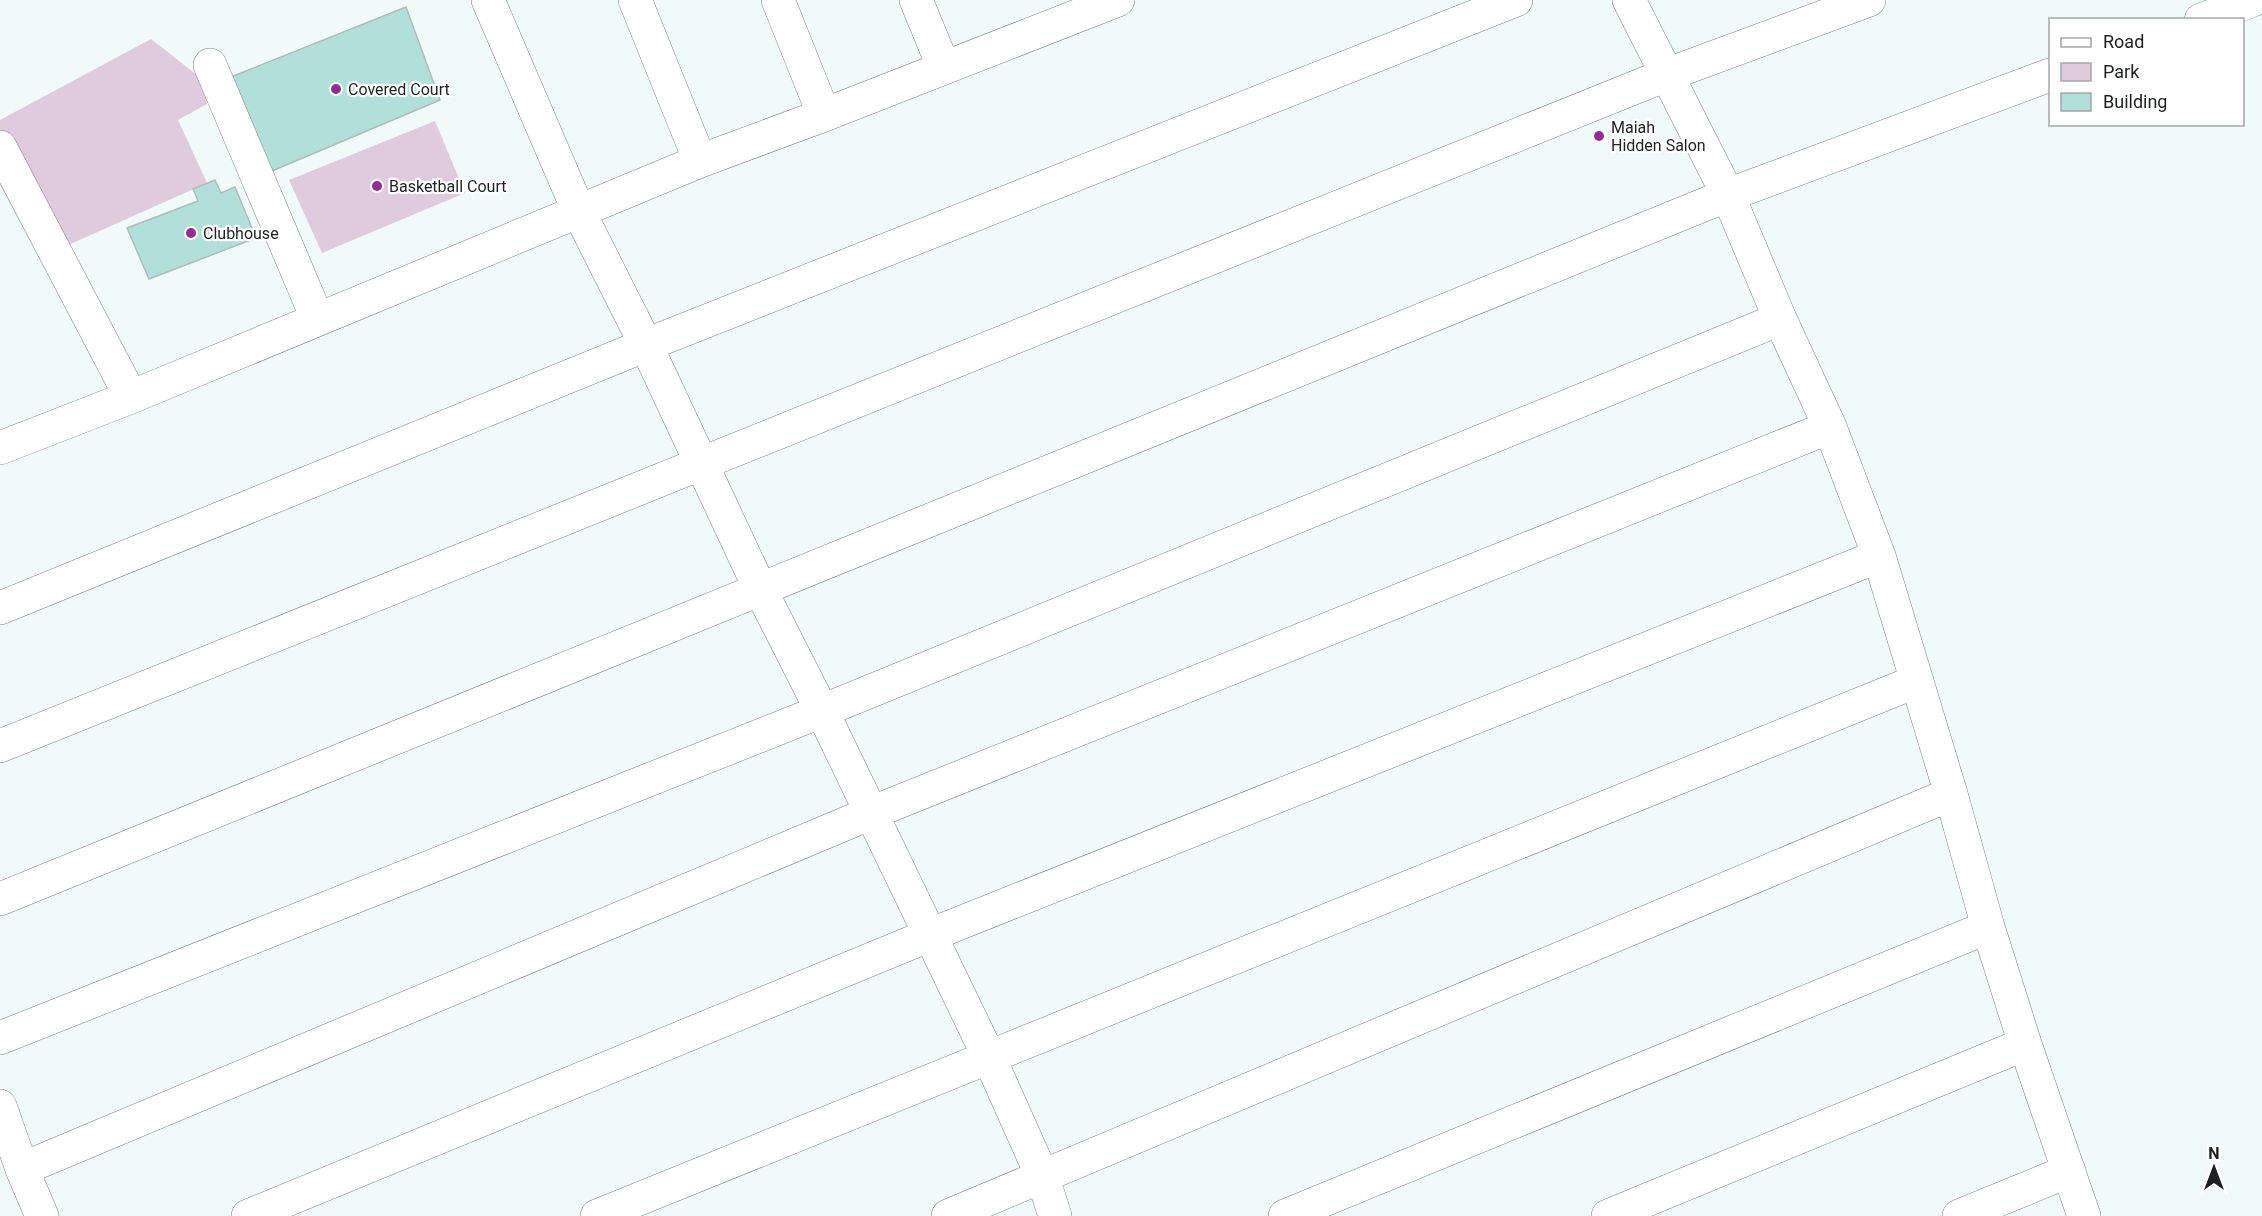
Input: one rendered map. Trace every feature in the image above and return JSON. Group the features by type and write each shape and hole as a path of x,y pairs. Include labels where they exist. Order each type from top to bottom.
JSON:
{"street":[{"path":"488,0 579,212 646,345 760,589 822,711 989,1057 1043,1178 1055,1216"},
{"path":"635,0 700,161"},
{"path":"778,0 824,115"},
{"path":"916,0 944,68"},
{"path":"0,448 131,397 700,161 944,68 1058,11 1118,0"},
{"path":"0,608 646,345 1516,0"},
{"path":"1629,0 1728,195 1780,320 1830,427 1879,556 1951,794 1988,927 2084,1216"},
{"path":"0,746 1666,75 1869,0"},
{"path":"2206,18 2253,0"},
{"path":"210,66 317,318"},
{"path":"0,899 1728,195 2049,75"},
{"path":"0,147 131,397"},
{"path":"0,1038 822,711 1780,320"},
{"path":"22,1169 871,813 1830,427"},
{"path":"248,1216 930,935 1879,556"},
{"path":"597,1216 1917,681"},
{"path":"948,1216 1043,1178 1951,794"},
{"path":"1285,1216 1988,927"},
{"path":"1608,1216 2025,1044"},
{"path":"0,1106 22,1169 42,1216"},
{"path":"1959,1216 2069,1171"}],"green space":[{"path":"151,39 202,79 207,104 178,120 207,183 55,251 0,146 0,120"},
{"name":"Basketball Court","path":"435,121 465,193 322,253 289,180"}],"building":[{"name":"Covered Court","path":"406,7 440,100 272,171 231,77"},
{"name":"Clubhouse","path":"215,180 221,193 235,187 256,238 149,279 127,228 198,201 193,189"}],"place":[{"name":"Covered Court","path":"336,89"},
{"name":"Maiah Hidden Salon","path":"1599,136"},
{"name":"Basketball Court","path":"377,186"},
{"name":"Clubhouse","path":"191,233"}]}
